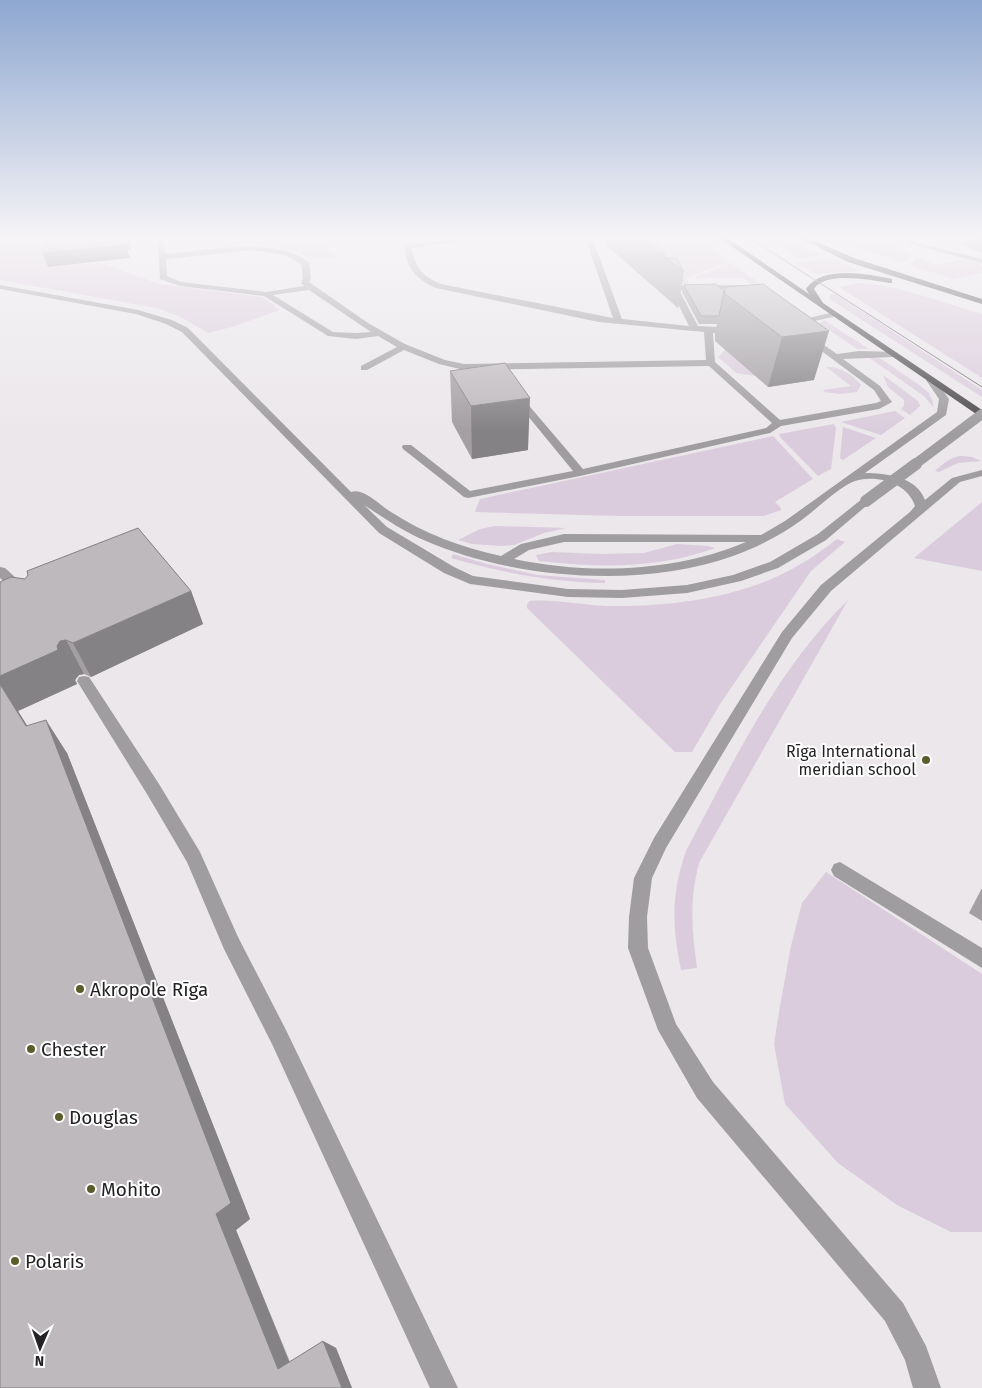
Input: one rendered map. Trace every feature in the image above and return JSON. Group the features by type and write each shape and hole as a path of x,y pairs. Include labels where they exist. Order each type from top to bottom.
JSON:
{"highway":[{"path":"815,302 982,414"}],"street":[{"path":"82,302 138,312 170,322 185,330 383,530 449,570 470,580 493,585 568,593 622,594 687,589 736,578 774,565 822,537 866,501 982,414"},
{"path":"279,302 332,334 356,336 378,334"},
{"path":"331,302 378,334 444,364 496,371 711,363"},
{"path":"518,302 619,322 708,330 746,328"},
{"path":"612,302 619,322"},
{"path":"681,302 695,328"},
{"path":"407,448 468,495 580,473 770,430 778,423 879,406 888,402 877,388 785,324 834,314"},
{"path":"708,330 711,363 778,423"},
{"path":"364,368 403,347"},
{"path":"835,357 859,354 893,354"},
{"path":"328,475 401,524 440,542 500,562 559,570 638,572 685,564 736,551 766,537 942,413 944,399 931,380"},
{"path":"510,389 580,473"},
{"path":"927,1388 917,1355 894,1312 705,1090 668,1030 638,948 638,917 644,878 660,843 787,635 826,588 916,512 956,480 974,474 982,474"},
{"path":"845,482 853,478 878,476 904,484 914,491 920,499 921,506 916,512"},
{"path":"500,562 525,548 564,538 766,537"},
{"path":"0,572 32,601"},
{"path":"84,681 194,858 231,943 279,1037 444,1388"},
{"path":"840,870 982,959"}],"shaded area":[{"path":"121,302 269,302 280,310 232,327 208,333 179,316 156,308"},
{"path":"776,302 786,302 792,306"},
{"path":"834,302 847,302 982,390 982,397"},
{"path":"862,302 942,302 982,314 982,378"},
{"path":"824,320 869,349 857,349 820,324"},
{"path":"749,344 756,376 736,373 718,357 725,350"},
{"path":"868,357 880,358 922,387 929,393 933,407 924,396"},
{"path":"826,367 841,369 854,377 861,385 857,392 840,394 825,392 823,390 851,386"},
{"path":"883,375 918,401 920,406 910,415 901,409 904,406 904,400 888,387"},
{"path":"895,411 905,418 881,435 841,422"},
{"path":"834,424 836,428 831,469 818,476 779,434"},
{"path":"843,427 876,438 843,460 840,458"},
{"path":"773,436 813,479 775,502 781,510 764,516 619,516 475,512 480,499"},
{"path":"962,456 972,457 981,461 958,463 939,472 935,471 951,459"},
{"path":"982,502 982,571 914,558"},
{"path":"495,526 566,528 544,533 514,545 472,544 458,540 480,529"},
{"path":"837,539 845,542 811,571 720,704 692,752 675,752 527,608 527,604 530,601 628,606 714,597 776,577 808,560"},
{"path":"677,544 715,548 672,560 607,566 539,561 536,555 551,552 644,553"},
{"path":"453,554 537,575 605,580 605,583 546,579 509,572 451,558"},
{"path":"848,600 699,863 692,916 697,968 681,970 674,910 675,896 686,851 739,752 778,687 799,656"},
{"path":"826,872 982,974 982,1232 951,1232 897,1205 838,1163 785,1104 774,1044 780,1006 791,946 802,903"}],"building":[{"path":"693,302 722,302 719,316 701,316"},
{"path":"735,302 788,302 829,331 782,337"},
{"path":"505,363 530,398 471,406 450,371"},
{"path":"138,528 191,591 73,643 66,640 60,641 57,646 58,650 0,676 0,582 11,577 25,579 28,575 27,571"},
{"name":"Akropole Rīga","path":"0,684 26,726 46,720 231,1203 216,1214 278,1369 323,1341 342,1388 0,1388"}],"tram line":[{"path":"849,302 982,387"}],"place":[{"name":"Rīga International meridian school","path":"926,760"},
{"name":"Akropole Rīga","path":"80,989"},
{"name":"Chester","path":"31,1049"},
{"name":"Douglas","path":"59,1117"},
{"name":"Mohito","path":"91,1189"},
{"name":"Polaris","path":"15,1261"}]}
